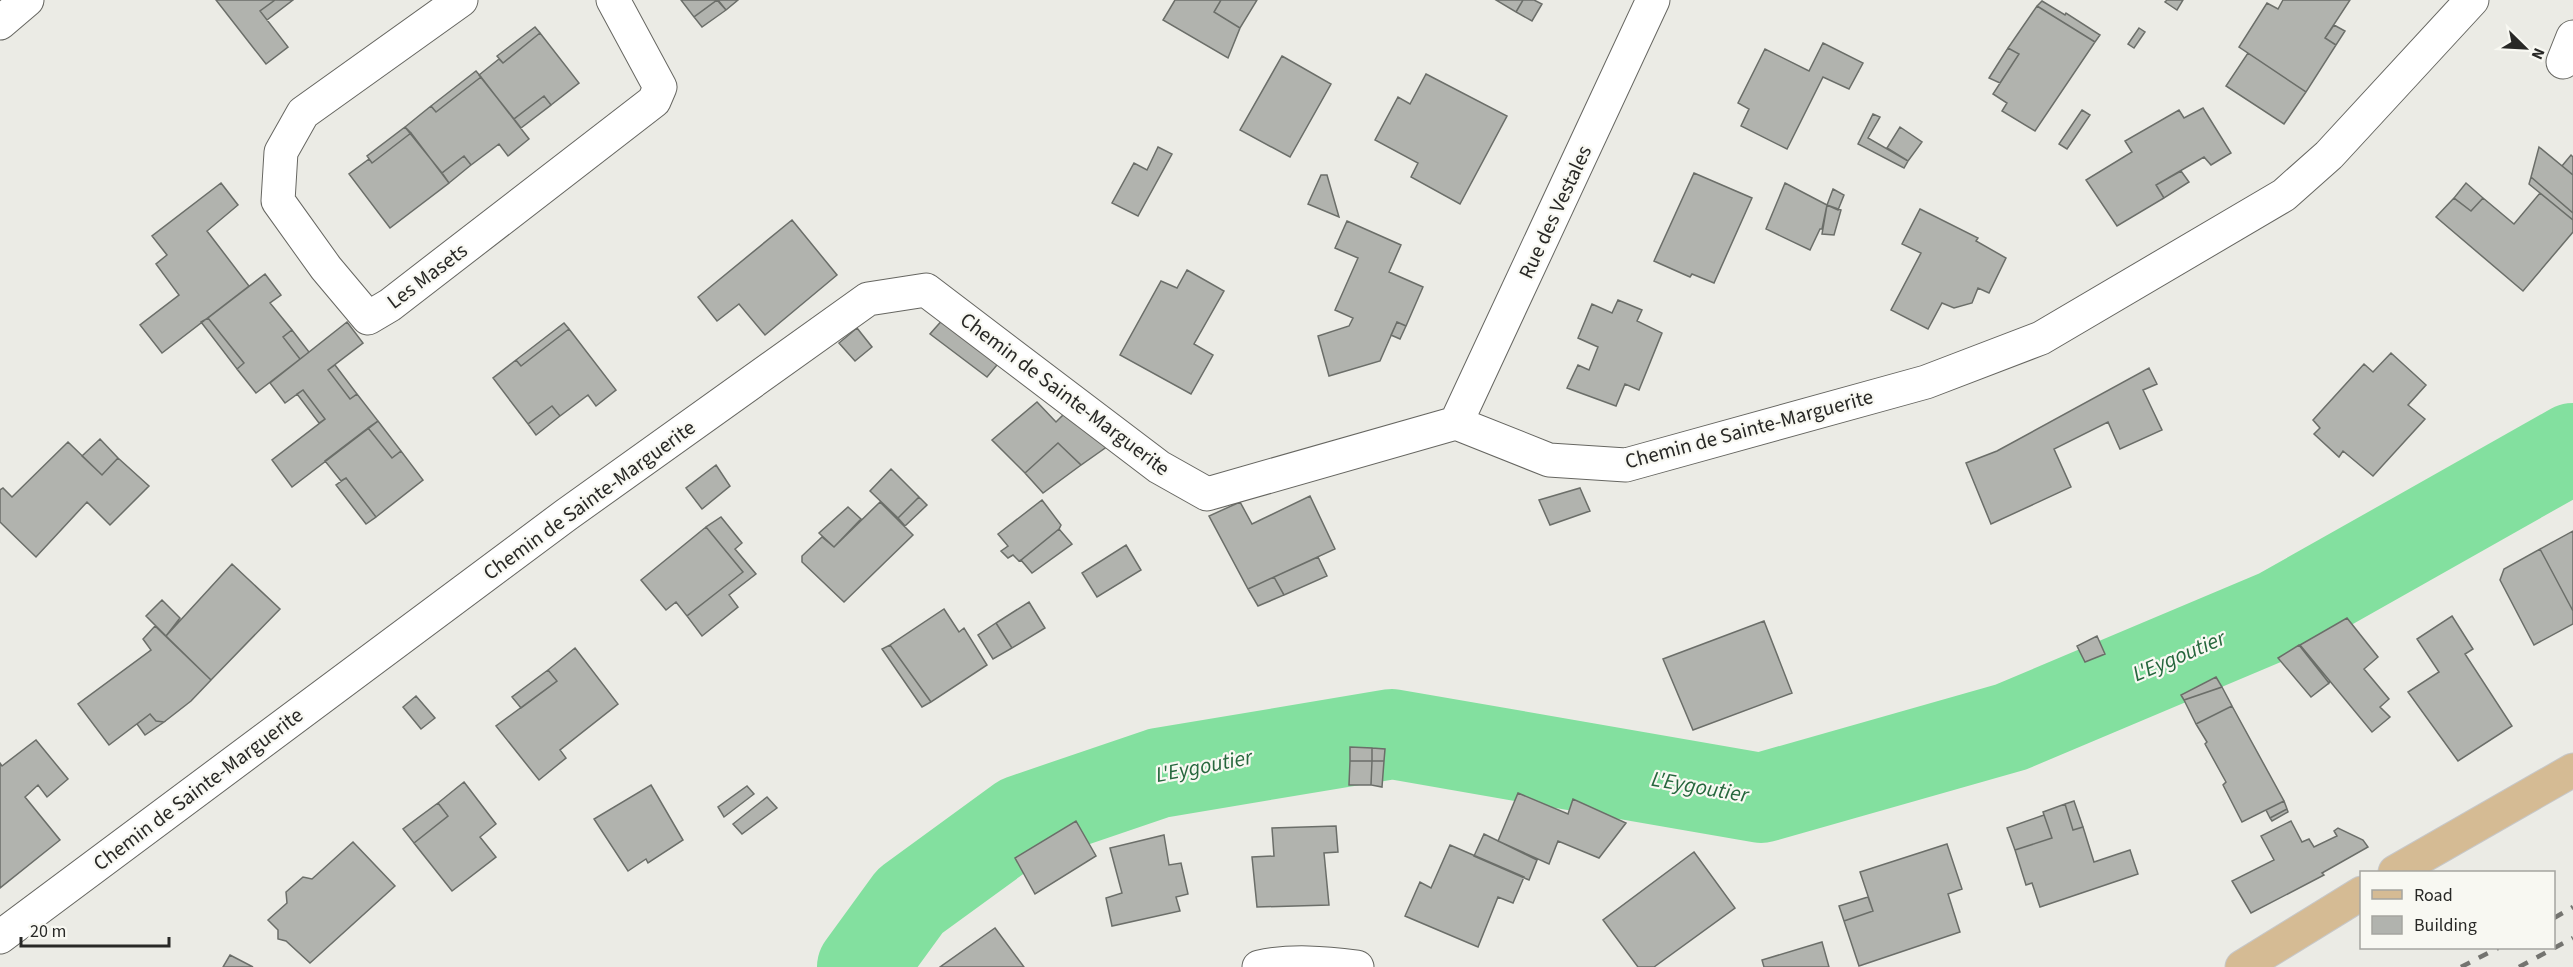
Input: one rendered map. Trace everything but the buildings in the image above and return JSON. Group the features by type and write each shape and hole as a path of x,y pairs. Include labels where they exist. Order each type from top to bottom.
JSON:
{"main road":[{"path":"2404,868 2573,770"},
{"path":"2242,967 2360,894"}],"street":[{"path":"0,23 27,0"},
{"name":"Les Masets","path":"461,0 303,113 281,152 278,201 326,268 368,318 390,305 654,101 660,87 613,0"},
{"name":"Rue des Vestales","path":"1456,423 1653,0"},
{"name":"Chemin de Sainte-Marguerite","path":"0,937 566,515 868,299 926,290 1159,467 1207,494 1456,423 1549,460 1626,465 1926,382 2041,338 2284,195 2330,154 2472,0"},
{"path":"1260,967 1273,964 1323,963 1357,967"}],"waterway":[{"name":"L'Eygoutier","path":"862,967 910,901 1021,820 1159,773 1392,734 1761,798 2011,727 2279,614 2573,448"}],"railway":[{"path":"2555,917 2573,907"},
{"path":"2555,948 2573,938"},
{"path":"2461,967 2496,949"},
{"path":"2519,967 2553,949"}]}
